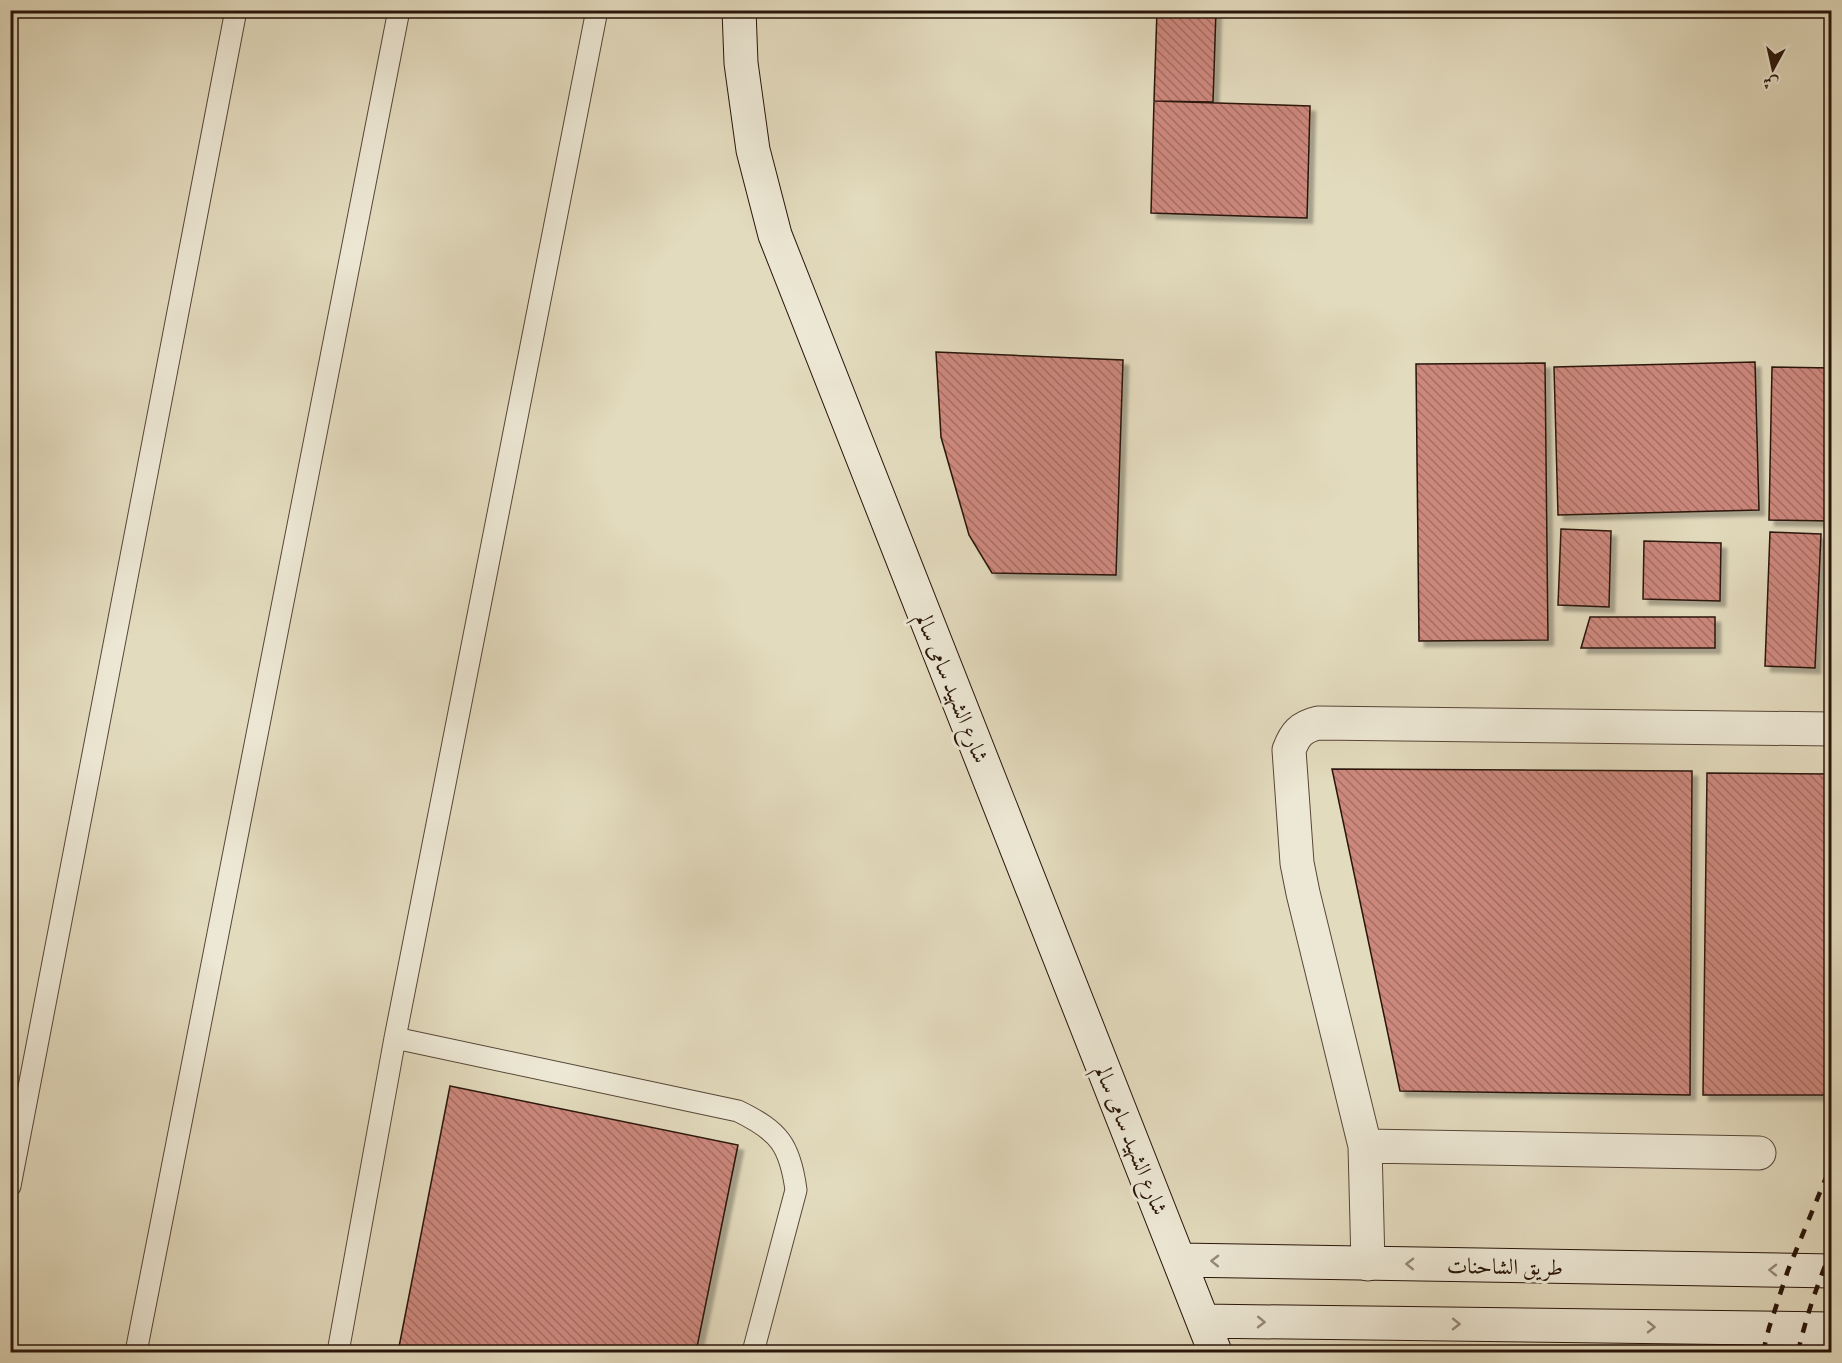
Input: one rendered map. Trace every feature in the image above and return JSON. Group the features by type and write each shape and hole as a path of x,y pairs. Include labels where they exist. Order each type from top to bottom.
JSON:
{"main road":[{"name":"شارع الشهيد سامى سالم","path":"739,10 741,63 753,150 775,235 1215,1353"},
{"path":"1368,1264 1365,1146 1297,863 1288,750 1293,736 1304,726 1318,723 1832,729"},
{"path":"1365,1146 1759,1153"},
{"name":"طريق الشاحنات","path":"1179,1260 1832,1271"},
{"path":"1203,1321 1832,1329"}],"lane":[{"path":"10,1186 236,10"},
{"path":"136,1353 399,10"},
{"path":"338,1353 395,1038 597,10"},
{"path":"395,1038 738,1111 762,1123 780,1141 792,1164 796,1190 753,1353"}],"building":[{"path":"1157,10 1216,10 1213,102 1154,101"},
{"path":"1154,101 1310,106 1307,218 1151,213"},
{"path":"936,352 1123,360 1116,575 992,573 969,535 941,437"},
{"path":"1755,362 1759,510 1558,515 1554,367"},
{"path":"1545,363 1548,640 1419,641 1416,364"},
{"path":"1772,367 1832,368 1832,521 1769,520"},
{"path":"1561,529 1611,531 1609,607 1558,605"},
{"path":"1770,532 1821,534 1815,668 1765,666"},
{"path":"1644,541 1721,543 1720,601 1643,599"},
{"path":"1829,570 1832,570 1831,640"},
{"path":"1590,617 1715,617 1715,648 1581,648"},
{"path":"1332,769 1692,771 1690,1095 1400,1091"},
{"path":"1707,773 1832,774 1832,1095 1703,1095"},
{"path":"450,1086 738,1145 696,1352 398,1352"}],"railway":[{"path":"1763,1352 1788,1270 1832,1163"},
{"path":"1798,1352 1813,1300 1832,1249"}]}
